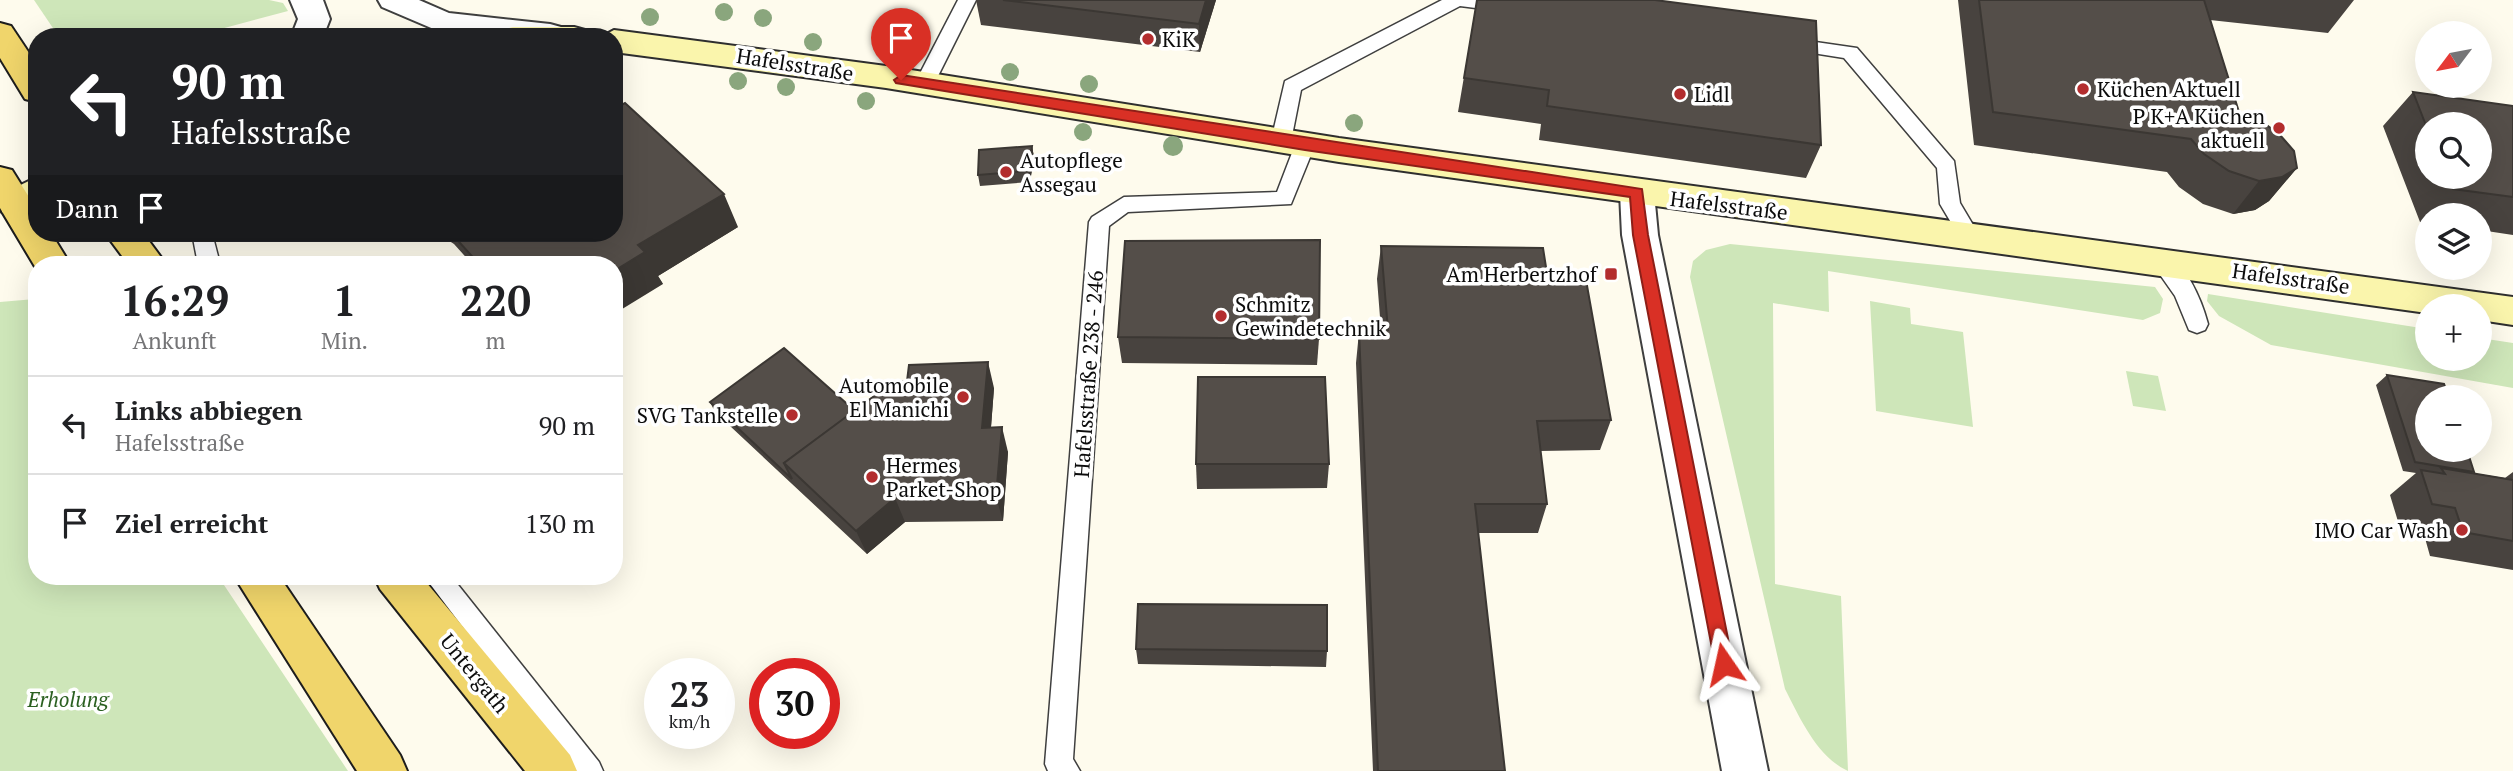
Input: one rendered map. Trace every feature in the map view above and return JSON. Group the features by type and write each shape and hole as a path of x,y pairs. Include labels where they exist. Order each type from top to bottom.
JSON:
{"main road":[{"path":"0,33 28,77"},
{"name":"Hafelsstraße","path":"623,42 725,53 1293,143 1637,193 2160,259 2513,311"},
{"path":"13,196 28,222"},
{"path":"130,242 142,256"},
{"path":"261,585 384,771"},
{"name":"Untergath","path":"402,585 554,771"}],"street":[{"path":"304,0 309,3 314,19 310,28"},
{"path":"393,0 443,23 489,28"},
{"path":"1637,193 1640,235 1745,771"}],"lane":[{"path":"925,83 967,0"},
{"path":"1293,143 1292,86 1458,0 1526,9"},
{"path":"1769,41 1850,52 1947,166 1950,204 1969,235"},
{"name":"Hafelsstraße 238 - 246","path":"1066,771 1059,764 1099,222 1124,205 1284,199 1293,143"},
{"path":"2160,259 2181,284 2193,305 2197,324"},
{"path":"443,585 590,771"}],"green space":[{"path":"34,0 269,0 283,3 288,11 225,28 53,28"},
{"path":"1730,244 2155,287 2163,299 2160,313 2143,320 1828,271 1829,312 1773,303 1775,584 1841,596 1848,771 1837,765 1818,747 1785,689 1690,277 1693,261 1706,250"},
{"path":"2208,294 2415,327 2415,371 2271,345 2219,316 2207,301"},
{"name":"Erholung","path":"28,300 28,585 224,585 348,771 0,771 0,302"},
{"path":"1870,301 1910,308 1911,324 1963,332 1973,427 1876,411"},
{"path":"2492,340 2513,343 2513,388 2417,371 2492,371"},
{"path":"2126,371 2158,376 2166,411 2133,406"}],"building":[{"path":"1003,0 1206,0 1199,24"},
{"path":"1477,0 1655,0 1816,21 1821,145 1547,106 1549,90 1464,78"},
{"name":"Küchen Aktuell","path":"1979,0 2204,0 2239,112 2261,121 2280,135 2294,151 2297,168 2282,177 2259,181 2229,171 2204,154 2191,139 1993,112"},
{"path":"2415,98 2456,98 2513,106 2513,197 2453,189 2492,189 2492,112 2421,112"},
{"path":"625,103 724,194 638,245 645,252 623,265 623,256 472,256 459,242 623,242"},
{"path":"1032,146 1028,171 978,175 979,150"},
{"name":"Schmitz Gewindetechnik","path":"1320,240 1319,339 1118,337 1125,241"},
{"path":"1381,246 1543,248 1548,280 1586,280 1611,420 1537,421 1547,504 1475,504 1505,771 1378,771 1359,332 1388,330"},
{"path":"784,348 855,411 784,463 792,479 710,402"},
{"path":"988,362 982,428 1002,427 996,497 895,498 856,531 784,463 893,382 907,381 909,365"},
{"path":"2387,375 2444,385 2415,385 2415,462"},
{"path":"1198,377 1325,377 1329,464 1196,464"},
{"path":"2415,462 2471,462 2474,472"},
{"path":"2441,468 2513,480 2513,541 2463,532 2455,508 2432,504 2421,470 2445,474"},
{"path":"1138,604 1327,605 1327,651 1136,649"}],"place":[{"name":"KiK","path":"1148,39"},
{"name":"Küchen Aktuell","path":"2083,89"},
{"name":"Lidl","path":"1680,94"},
{"name":"P K+A Küchen aktuell","path":"2279,128"},
{"name":"Autopflege Assegau","path":"1006,172"},
{"name":"Am Herbertzhof","path":"1611,274"},
{"name":"Schmitz Gewindetechnik","path":"1221,316"},
{"name":"Automobile El Manichi","path":"963,397"},
{"name":"SVG Tankstelle","path":"792,415"},
{"name":"Hermes Parket-Shop","path":"872,477"},
{"name":"IMO Car Wash","path":"2462,530"}],"route":[{"path":"901,80 1305,145 1637,193 1640,235 1724,664"}]}
